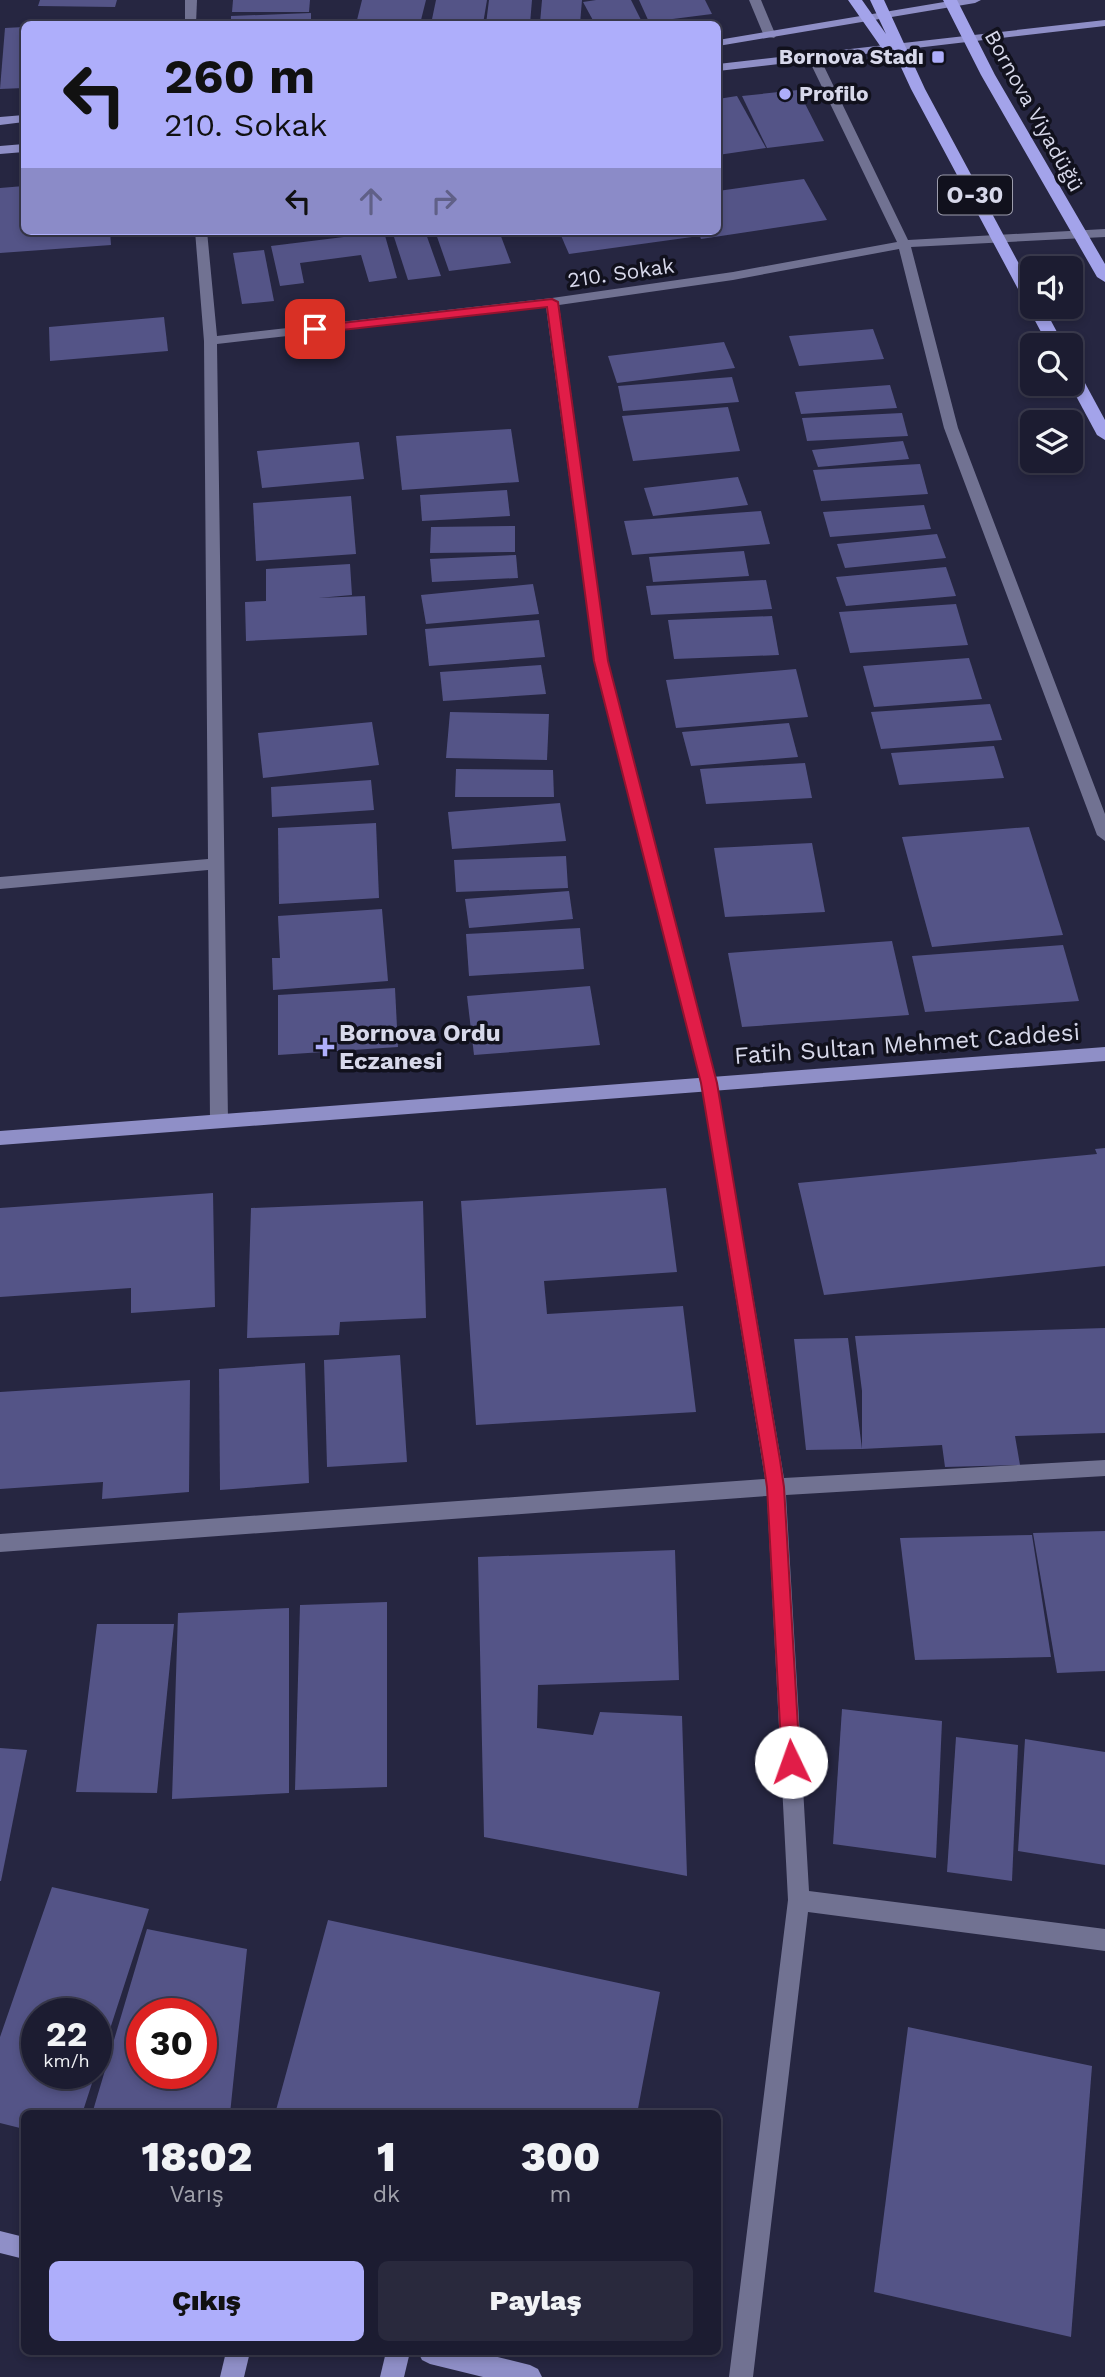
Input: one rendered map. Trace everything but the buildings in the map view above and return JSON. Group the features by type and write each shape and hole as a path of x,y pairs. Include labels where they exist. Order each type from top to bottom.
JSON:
{"highway":[{"path":"855,0 918,89"},
{"name":"O-30","path":"877,0 918,89 1020,279"},
{"name":"Bornova Viyadüğü","path":"950,0 988,75 1105,277"},
{"path":"1083,394 1105,435"}],"main road":[{"path":"721,43 770,37 975,0"},
{"path":"721,68 1105,23"},
{"path":"0,121 21,119"},
{"path":"0,150 21,148"},
{"name":"Fatih Sultan Mehmet Caddesi","path":"0,1138 1105,1054"},
{"path":"0,2242 21,2247"},
{"path":"232,2377 237,2355"},
{"path":"392,2377 397,2355"},
{"path":"442,2355 530,2377"}],"street":[{"path":"191,0 191,21"},
{"path":"755,0 770,37"},
{"path":"813,56 904,244 951,428 1031,646 1105,835"},
{"name":"210. Sokak","path":"209,335 210,341 552,302 733,276 904,244 1105,233"},
{"path":"201,235 209,335 219,1121"},
{"path":"552,302 601,661 709,1083 776,1487 799,1900 741,2377"},
{"path":"0,883 216,864"},
{"path":"0,1543 776,1487 1105,1468"},
{"path":"799,1900 1105,1940"}],"place":[{"name":"Bornova Stadı","path":"938,57"},
{"name":"Profilo","path":"785,94"},
{"name":"Bornova Ordu Eczanesi","path":"325,1047"}],"route":[{"path":"315,329 552,302 601,661 709,1083 776,1487 791,1762"}]}
